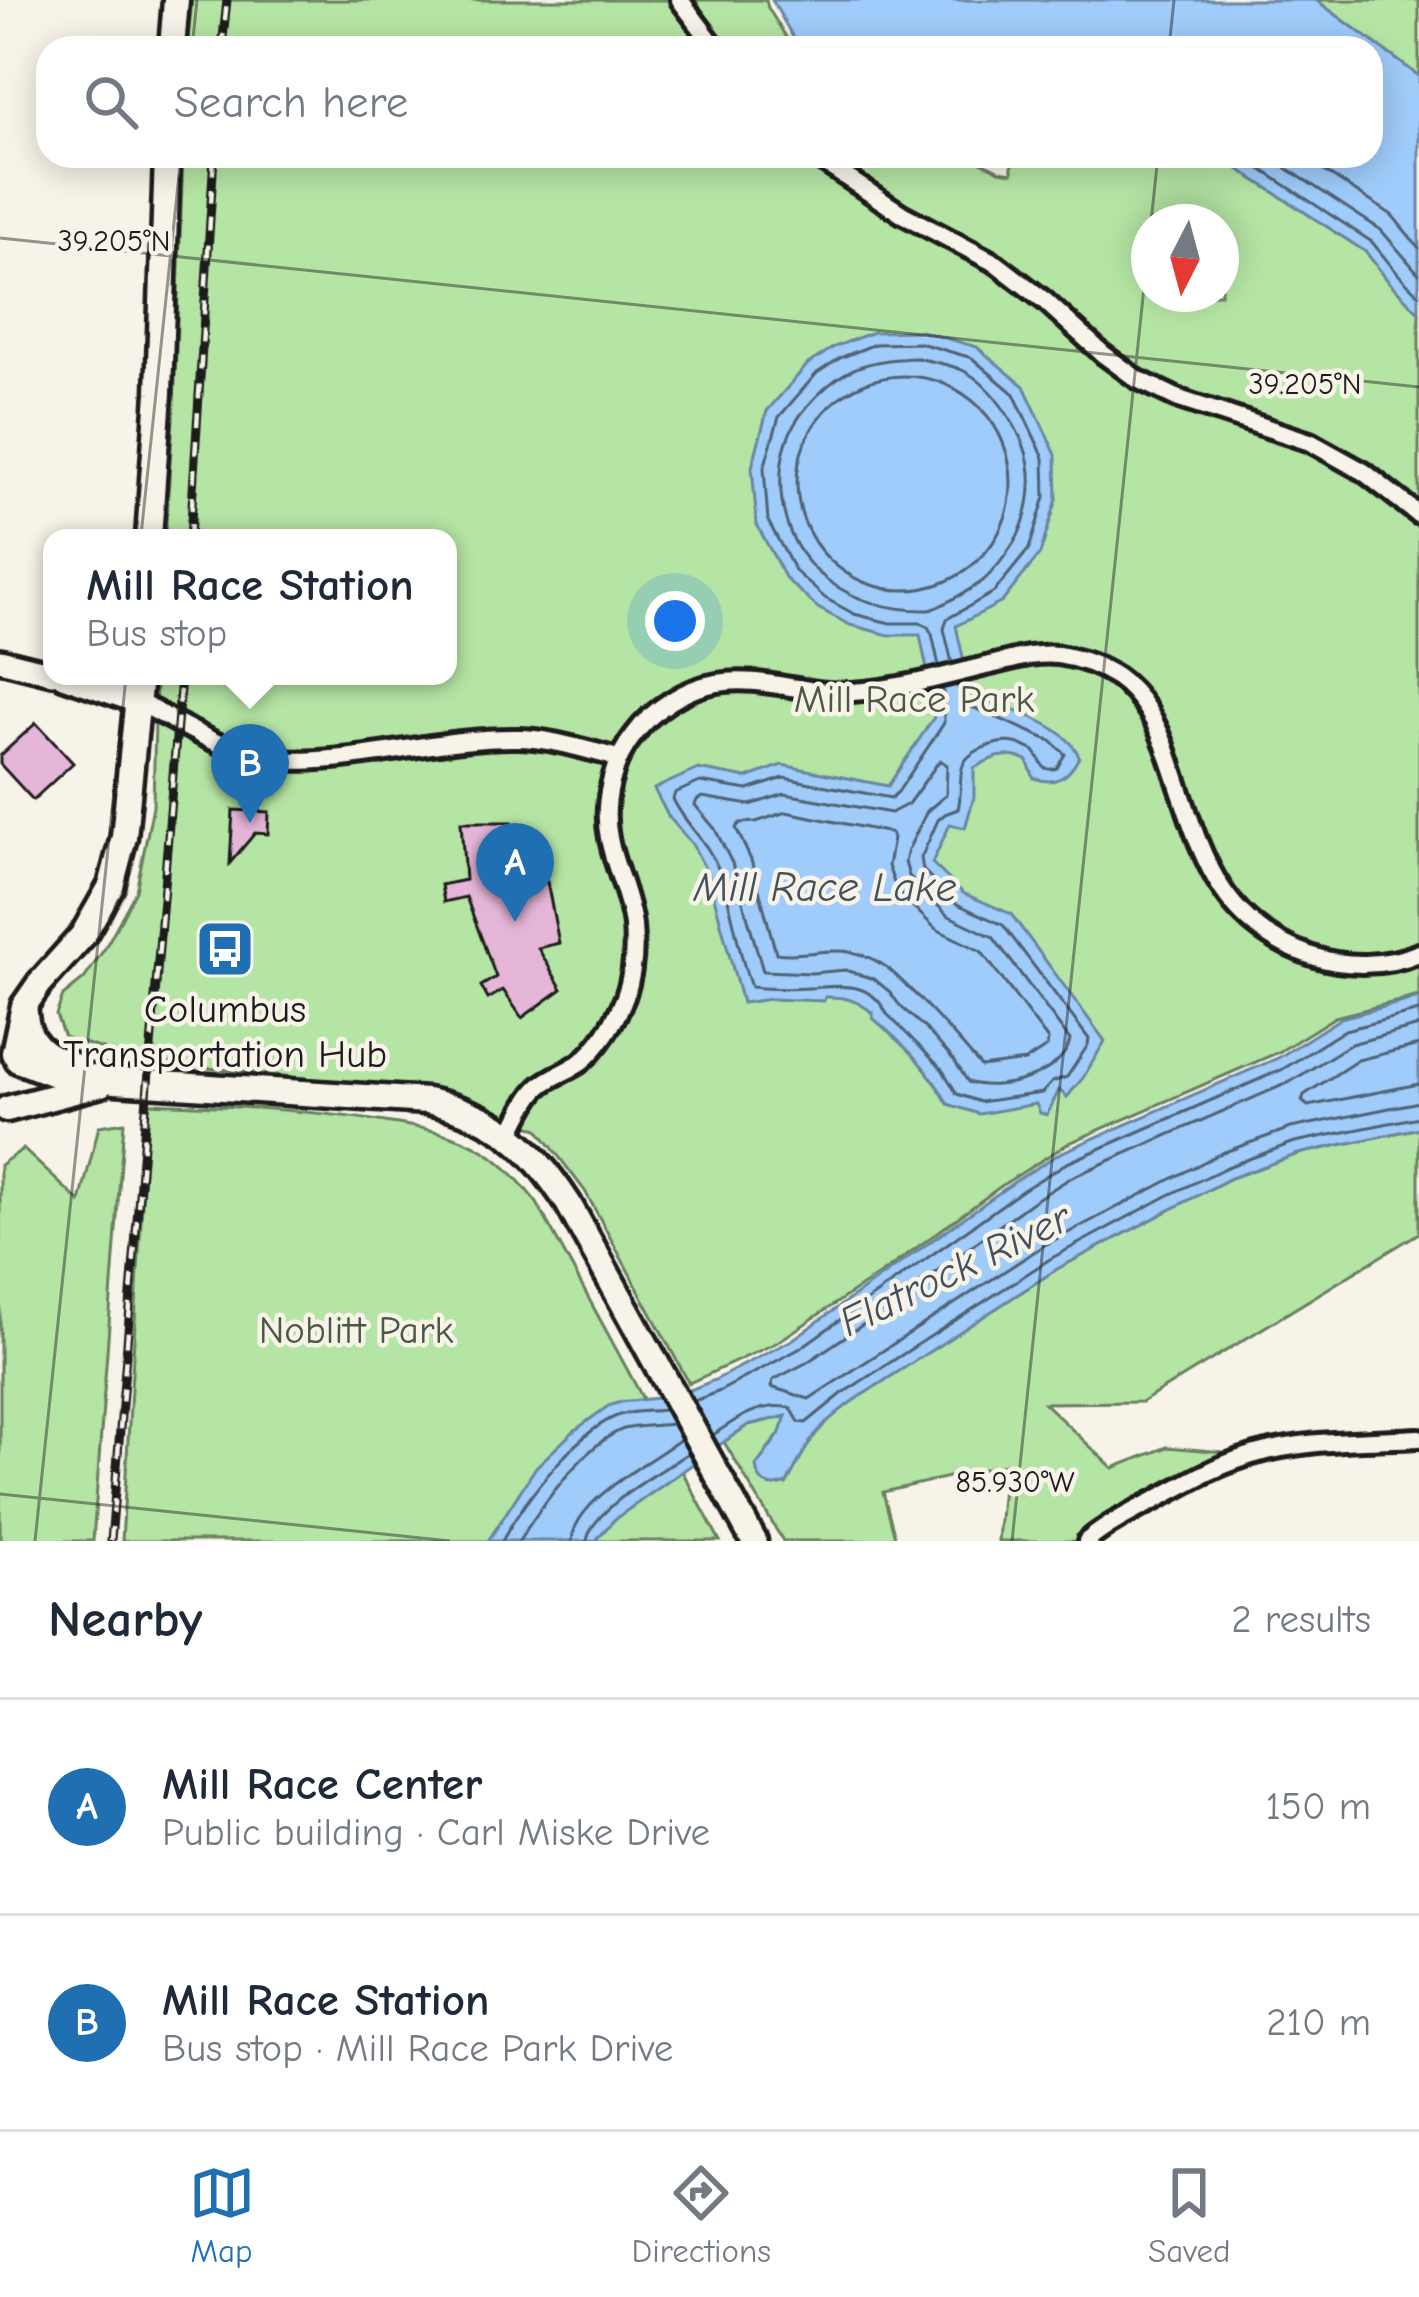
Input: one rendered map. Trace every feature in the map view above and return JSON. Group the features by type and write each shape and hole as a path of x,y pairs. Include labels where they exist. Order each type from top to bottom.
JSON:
{"main road":[{"path":"173,36 176,0"},
{"path":"150,529 167,168"},
{"path":"4,1112 16,1093 11,1051 24,1006 83,935 111,886 124,837 139,689"},
{"path":"24,1006 25,1023 36,1048 54,1060 115,1081"},
{"path":"11,1051 52,1073 115,1081 428,1101 472,1113 511,1133 568,1203 754,1541"},
{"path":"4,1112 115,1081"}],"street":[{"path":"680,0 707,36"},
{"path":"832,168 902,214 998,265 1137,379 1179,399 1310,442 1364,472 1419,515"},
{"path":"511,1133 537,1088 583,1061 624,998 633,963 633,923 608,835 608,795 618,758 653,713 681,694 715,683 751,680 806,691 851,692 1023,657 1056,654 1095,665 1121,680 1161,734 1204,860 1224,895 1255,928 1287,948 1326,961 1368,964 1419,953"},
{"path":"0,661 43,671"},
{"path":"139,689 239,752 270,760 332,759 513,738 569,745 618,758"},
{"path":"1088,1541 1145,1504 1244,1458 1291,1447 1419,1438"}],"green space":[{"path":"192,0 766,0 786,36 188,36"},
{"path":"1316,0 1419,0 1419,76 1383,49 1383,36 1365,36"},
{"name":"Mill Race Park","path":"183,168 994,168 1012,173 1012,168 1237,168 1366,252 1419,312 1419,996 1335,1017 1279,1052 1069,1143 776,1343 689,1383 585,1191 538,1129 449,1093 141,1061 64,1037 56,1015 63,996 84,979 105,948 136,891 153,806 156,685 457,685 457,529 166,529"},
{"name":"Noblitt Park","path":"148,1103 379,1121 446,1134 492,1156 537,1203 720,1541 122,1541"},
{"path":"124,1122 93,1541 0,1541 0,1165 23,1149 80,1202 99,1126"},
{"path":"1419,1128 1419,1233 1142,1402 1044,1403 1113,1468 1167,1447 1225,1452 1122,1506 1084,1541 998,1541 1005,1464 883,1492 896,1541 783,1541 724,1442 748,1425 788,1416 765,1452 786,1484 806,1448 836,1413 1057,1269 1231,1178 1298,1154"}],"water":[{"path":"772,0 1316,0 1365,36 792,36"},
{"path":"1383,49 1419,76 1419,312 1366,252 1237,168 1383,168"},
{"name":"Mill Race Lake","path":"921,331 977,347 1024,386 1056,455 1057,499 1040,554 1002,602 956,626 976,696 1050,727 1073,745 1079,757 1066,775 1049,781 1034,778 1027,760 1012,756 974,768 974,797 965,828 950,824 932,863 963,893 1011,914 1105,1041 1067,1097 1059,1090 1047,1115 1036,1104 979,1114 948,1104 915,1057 873,1013 851,1000 825,997 824,1001 742,1003 708,874 654,789 698,769 747,778 782,765 888,786 934,717 920,635 889,635 850,625 818,608 786,579 757,525 752,467 767,411 808,364 834,347 873,332"},
{"name":"Flatrock River","path":"1419,998 1419,1128 1298,1154 1231,1178 1057,1269 837,1413 812,1439 787,1483 766,1484 756,1466 779,1435 786,1416 748,1425 615,1519 595,1541 488,1541 536,1467 608,1406 675,1396 715,1380 792,1340 1060,1153 1278,1058 1341,1018"}],"building":[{"path":"36,723 73,763 33,800 0,764 0,756"},
{"path":"233,810 269,812 268,834 255,833 230,863"},
{"path":"461,822 512,822 514,868 528,866 530,884 547,882 559,943 538,948 562,989 522,1018 503,990 488,999 481,986 496,977 466,897 444,902 441,885 465,880"}],"railway":[{"path":"223,36 227,0"},
{"path":"191,529 213,168"},
{"path":"111,1541 180,685"}],"place":[{"name":"Mill Race Station","path":"250,823"},
{"name":"Mill Race Center","path":"515,922"},
{"name":"Columbus Transportation Hub","path":"225,949"}]}
